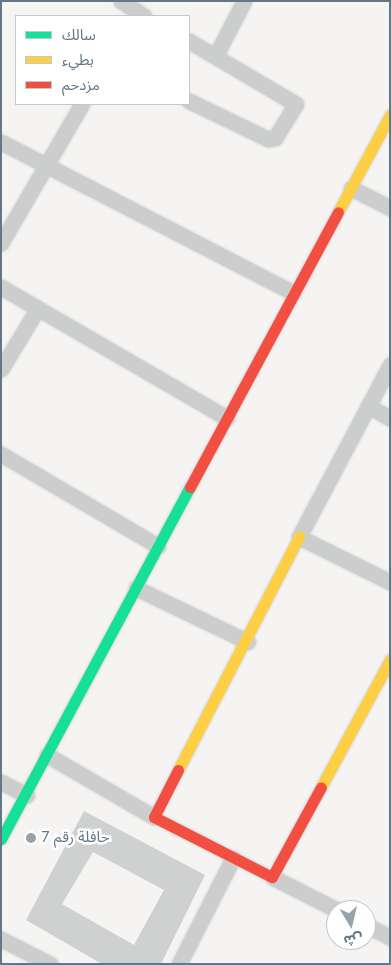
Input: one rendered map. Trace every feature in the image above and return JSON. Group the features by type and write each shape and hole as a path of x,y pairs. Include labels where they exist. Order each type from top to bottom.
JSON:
{"street":[{"path":"121,1 140,15"},
{"path":"216,55 244,1"},
{"path":"190,42 293,98 296,104 275,138 268,139 190,101"},
{"path":"1,243 81,105"},
{"path":"1,839 27,795 293,293 390,115"},
{"path":"1,142 293,293"},
{"path":"351,188 390,208"},
{"path":"1,287 227,418"},
{"path":"1,369 38,308"},
{"path":"154,817 248,642 299,537 390,365"},
{"path":"368,406 390,418"},
{"path":"1,454 158,546"},
{"path":"299,537 390,582"},
{"path":"136,588 248,642"},
{"path":"272,877 390,660"},
{"path":"48,755 154,817 326,904"},
{"path":"1,782 27,795"},
{"path":"178,964 233,858"},
{"path":"376,930 390,937"},
{"path":"1,939 50,964"}],"building":[{"path":"84,811 205,875 161,964 102,964 26,920","holes":["93,852 164,890 134,945 62,904"]}],"traffic: fast":[{"path":"1,839 190,487"}],"traffic: slow":[{"path":"338,212 390,115"},
{"path":"178,770 299,537"},
{"path":"321,787 390,660"}],"traffic: jam":[{"path":"190,487 338,212"},
{"path":"178,770 154,817 272,877 321,787"}],"place":[{"name":"حافلة رقم 7","path":"31,838"}]}
